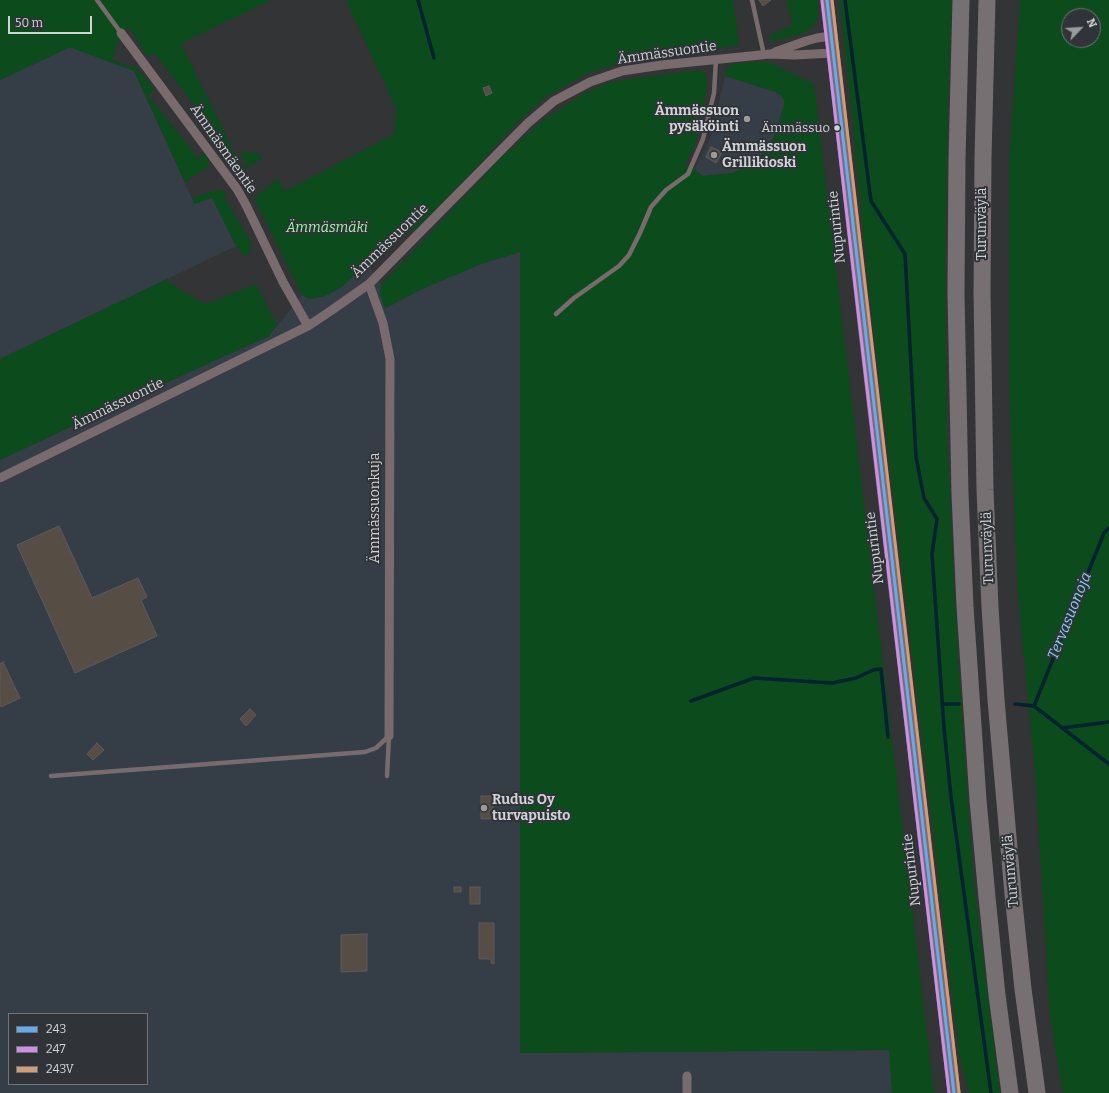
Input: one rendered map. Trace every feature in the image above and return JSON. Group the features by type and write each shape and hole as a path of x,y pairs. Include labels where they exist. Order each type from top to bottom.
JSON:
{"highway":[{"name":"Turunväylä","path":"961,0 957,159 956,292 960,494 964,591 985,882 997,995 1010,1093"},
{"name":"Turunväylä","path":"987,0 983,158 982,291 985,482 990,607 996,700 1013,894 1036,1093"}],"main road":[{"name":"Nupurintie","path":"827,0 954,1093"}],"street":[{"name":"Ämmäsmäentie","path":"121,33 237,189 283,282 308,326"},
{"name":"Ämmässuontie","path":"767,55 806,41 831,36"},
{"name":"Ämmässuontie","path":"0,478 308,326 369,284 528,123 554,101 590,82 622,71 662,65 767,55 810,55 833,53"},
{"name":"Ämmässuonkuja","path":"369,284 384,323 390,359 389,736"},
{"path":"687,1076 687,1093"}],"lane":[{"name":"Ämmäsmäentie","path":"97,0 121,33"},
{"path":"752,0 767,55"},
{"path":"556,314 574,298 619,266 629,255 651,206 666,190 688,174 703,139 713,99 716,60"},
{"path":"387,776 389,736"},
{"path":"51,776 365,752 376,748 389,736"}],"shaded area":[{"path":"70,47 134,71 194,203 212,197 236,246 0,359 0,80"},
{"name":"Ämmässuon pysäköinti","path":"725,76 773,91 781,95 785,102 774,137 759,159 733,173 702,176 695,169 711,136"},
{"path":"520,252 520,1053 890,1050 892,1093 0,1093 0,460 269,336 302,295 310,299 325,296 342,287 367,263 381,285 380,295 386,308 422,289 481,264"}],"green space":[{"path":"0,0 271,0 186,41 182,46 241,166 243,168 247,164 240,154 246,152 258,153 262,158 242,171 232,167 212,142 219,137 155,54 147,56 129,27 121,33 112,60 131,67 134,65 155,90 148,95 198,158 205,153 209,161 208,166 205,169 185,182 134,71 70,47 0,80"},
{"name":"Ämmäsmäki","path":"346,0 733,0 739,45 625,62 588,73 546,97 515,125 473,171 419,226 384,247 342,287 325,296 310,299 302,295 254,198 278,179 285,191 394,134 396,109"},
{"path":"819,0 818,17 815,24 809,30 798,35 769,42 770,37 773,34 791,26 792,21 787,5 787,1"},
{"path":"839,0 952,0 945,258 947,429 955,603 974,884 1000,1093 969,1093 959,1054 868,284"},
{"path":"1020,0 1109,0 1109,1093 1063,1093 1050,1016 1035,772 1018,597 1009,387 1009,162"},
{"path":"746,62 769,62 814,84 934,1093 892,1093 889,1050 520,1053 520,252 481,264 422,289 385,308 380,295 381,285 502,157 542,121 584,93 610,82 700,70 706,74 708,82 694,148 685,164 695,169 702,176 733,173 759,159 774,137 785,102 781,95 773,91 725,76 725,70 730,65"},
{"path":"217,190 226,192 224,196 250,241 250,251 245,257 236,246 212,198 194,204 192,198"},
{"path":"165,280 205,304 256,284 277,325 269,336 0,460 0,359"}],"building":[{"path":"759,0 771,0 763,6"},
{"path":"489,86 492,93 486,96 483,88"},
{"name":"Ämmässuon Grillikioski","path":"711,147 722,152 716,163 706,157"},
{"path":"59,526 92,598 138,578 147,597 141,600 157,636 75,673 17,545"},
{"path":"3,662 20,698 1,707 0,664"},
{"path":"250,709 256,715 246,726 240,719"},
{"path":"97,743 104,750 93,760 87,754"},
{"path":"481,796 493,796 493,819 481,819"},
{"path":"454,887 461,887 461,892 454,892"},
{"path":"470,887 480,887 480,904 470,904"},
{"path":"479,923 494,923 494,964 491,963 491,959 479,959"},
{"path":"367,934 367,971 341,972 341,935"}],"waterway":[{"path":"418,0 434,58"},
{"path":"845,0 871,201 905,254 916,457 924,498 937,519 932,554 944,728 951,797 991,1093"},
{"name":"Tervasuonoja","path":"1034,706 1104,533 1109,528"},
{"path":"691,701 754,678 832,683 856,678 873,670 881,669 888,737"},
{"path":"943,704 959,704"},
{"path":"1015,704 1034,706"},
{"path":"1034,706 1109,764"},
{"path":"1062,728 1109,722"}],"transit line":[{"name":"243","path":"827,0 954,1093"},
{"name":"243V","path":"832,0 959,1092"},
{"name":"247","path":"822,1 949,1093"}],"place":[{"name":"Ämmässuon pysäköinti","path":"747,119"},
{"name":"Ämmässuo","path":"837,128"},
{"name":"Ämmässuon Grillikioski","path":"714,155"},
{"name":"Rudus Oy turvapuisto","path":"484,808"}]}
